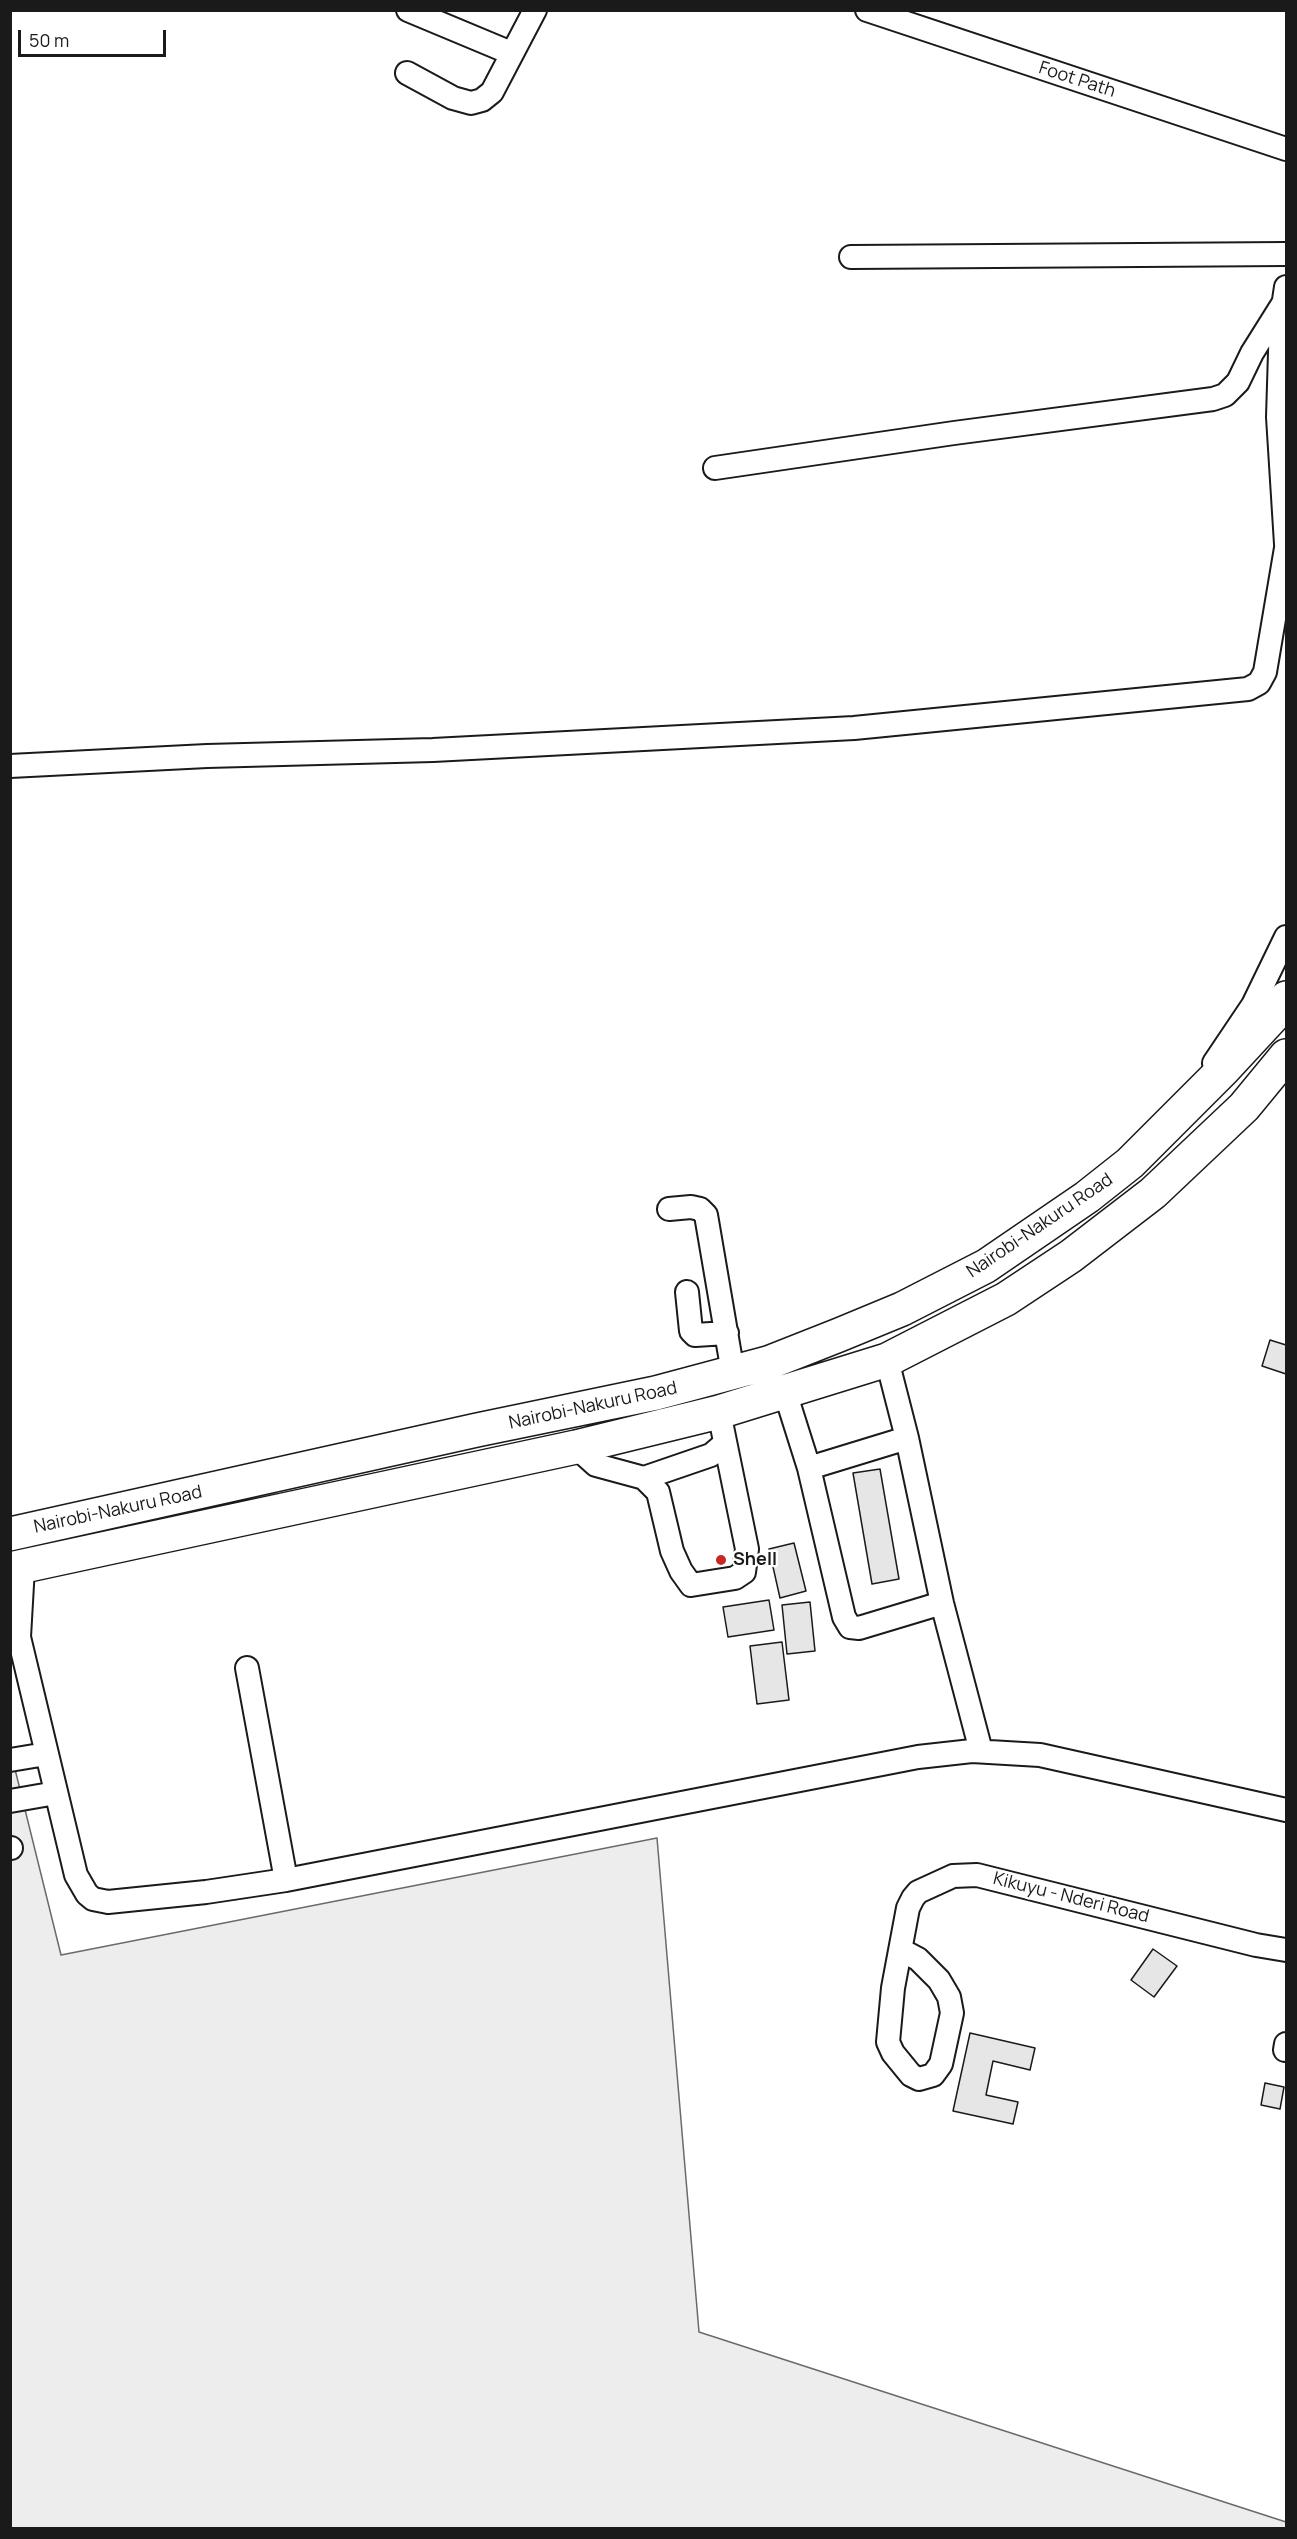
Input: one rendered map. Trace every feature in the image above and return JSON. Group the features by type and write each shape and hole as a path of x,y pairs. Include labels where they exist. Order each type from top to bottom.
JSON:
{"highway":[{"name":"Nairobi-Nakuru Road","path":"10,1534 656,1393 768,1363 902,1309 986,1266 1087,1197 1130,1163 1224,1069 1287,998"},
{"path":"17,1568 576,1448 718,1412 887,1360 1006,1299 1071,1256 1153,1193 1244,1107 1287,1056"}],"street":[{"path":"408,10 511,53"},
{"path":"407,73 453,98 471,103 482,100 492,92 535,10"},
{"name":"Foot Path","path":"867,10 1287,149"},
{"path":"851,257 1287,254"},
{"path":"715,468 954,433 1213,399 1225,395 1238,382 1285,294"},
{"path":"10,766 207,756 433,750 854,728 1248,689 1259,683 1265,672 1287,546 1278,417 1285,294"},
{"path":"1130,1163 1202,1080 1253,1005 1287,937"},
{"path":"669,1209 691,1207 700,1209 706,1215 733,1373"},
{"path":"687,1292 691,1331 695,1335 727,1333"},
{"path":"887,1360 907,1438 942,1603 981,1751"},
{"path":"785,1392 809,1468 844,1617 850,1627 859,1629 942,1603"},
{"path":"576,1448 596,1465 644,1478 658,1492 672,1551 681,1571 691,1585 735,1578 744,1572 747,1549 718,1412"},
{"path":"809,1468 907,1438"},
{"path":"644,1478 711,1455 725,1443"},
{"path":"17,1568 15,1632 76,1875 80,1885 93,1899 108,1902 206,1892 286,1880 918,1757 981,1751 1022,1752 1089,1764 1287,1810"},
{"path":"247,1668 286,1880"},
{"path":"10,1760 46,1754"},
{"path":"10,1801 56,1793"},
{"name":"Kikuyu - Nderi Road","path":"901,1950 918,1959 939,1980 949,1997 952,2013 941,2064 933,2075 919,2079 911,2075 892,2052 888,2042 892,1999 908,1908 918,1892 952,1876 977,1875 1256,1945 1287,1950"}],"shaded area":[{"path":"10,1749 61,1955 657,1838 699,2332 1286,2522 1286,2528 11,2528"}],"building":[{"path":"1270,1340 1286,1345 1286,1374 1262,1366"},
{"path":"880,1469 899,1579 872,1584 853,1473"},
{"path":"794,1543 806,1591 780,1598 769,1549"},
{"path":"769,1600 774,1630 728,1637 723,1607"},
{"path":"810,1602 815,1651 787,1654 782,1605"},
{"path":"782,1642 789,1700 757,1704 750,1646"},
{"path":"1153,1949 1177,1966 1154,1997 1131,1980"},
{"path":"970,2033 1035,2048 1030,2070 993,2061 986,2095 1018,2102 1013,2124 953,2111"},
{"path":"1265,2083 1284,2087 1280,2109 1261,2105"}],"place":[{"name":"Shell","path":"721,1560"}]}
